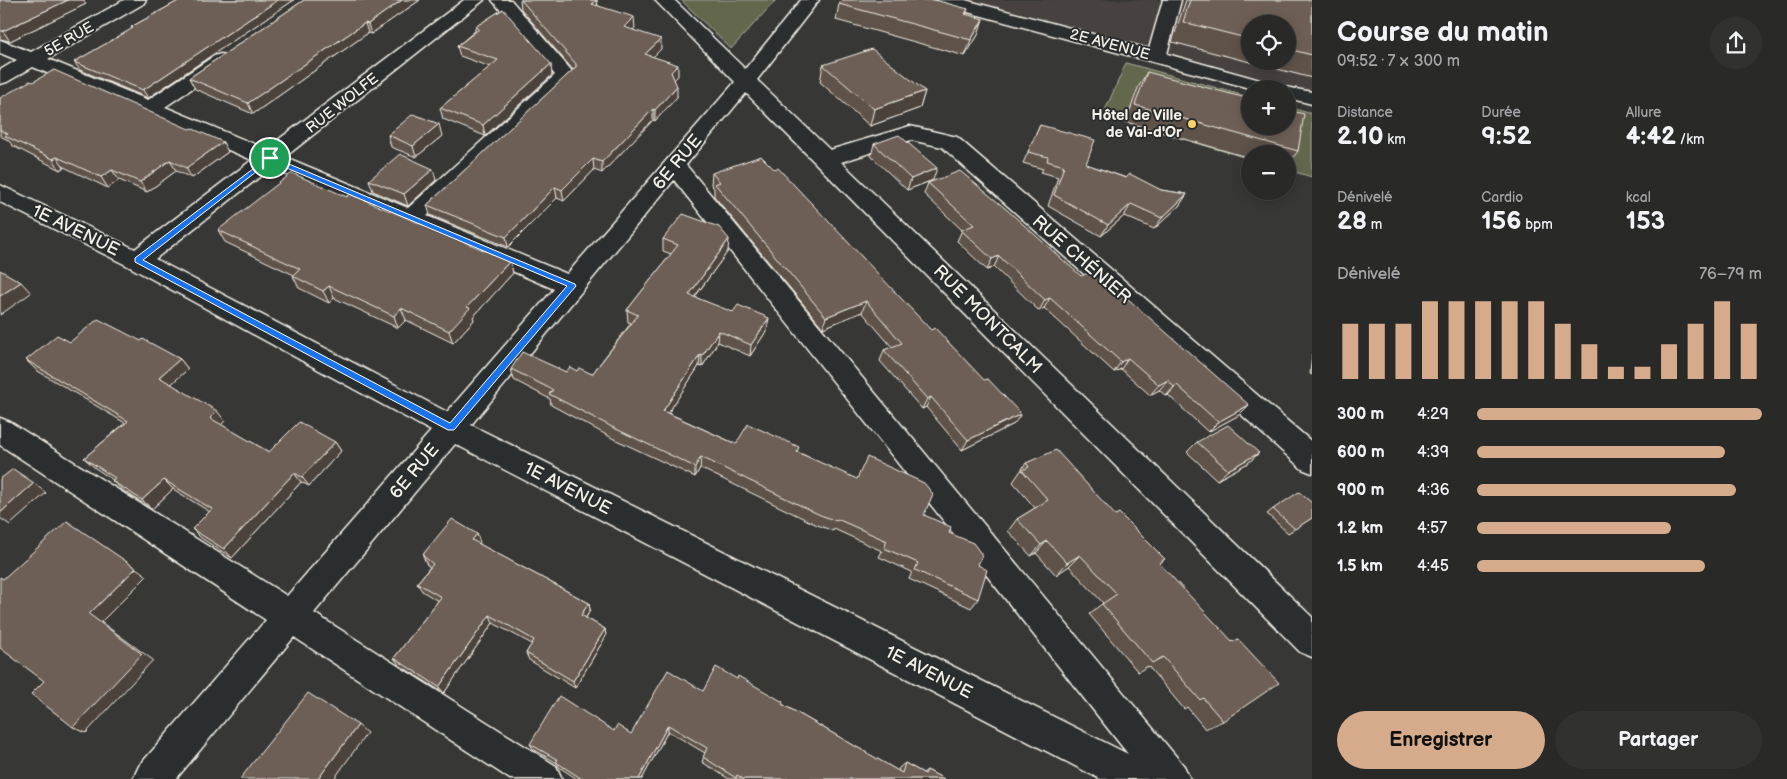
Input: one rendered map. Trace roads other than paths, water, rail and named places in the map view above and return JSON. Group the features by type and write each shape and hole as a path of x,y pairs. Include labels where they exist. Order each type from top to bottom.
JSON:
{"street":[{"name":"5E RUE","path":"0,78 137,0"},
{"name":"RUE WOLFE","path":"137,260 475,0"},
{"path":"411,218 566,76 501,0"},
{"name":"RUE MONTCALM","path":"664,0 1312,640"},
{"name":"6E RUE","path":"152,779 746,81 810,0"},
{"path":"1157,56 1172,0"},
{"name":"2E AVENUE","path":"957,2 1244,80"},
{"path":"0,46 572,286"},
{"path":"150,108 237,48"},
{"path":"1296,94 1312,98"},
{"name":"RUE CHÉNIER","path":"826,159 910,133 949,142 1312,460"},
{"path":"674,166 1171,779"},
{"name":"1E AVENUE","path":"0,193 137,260 451,428 1138,779"},
{"path":"0,430 543,779"}],"place":[{"name":"Hôtel de Ville de Val-d'Or","path":"1192,124"}]}
